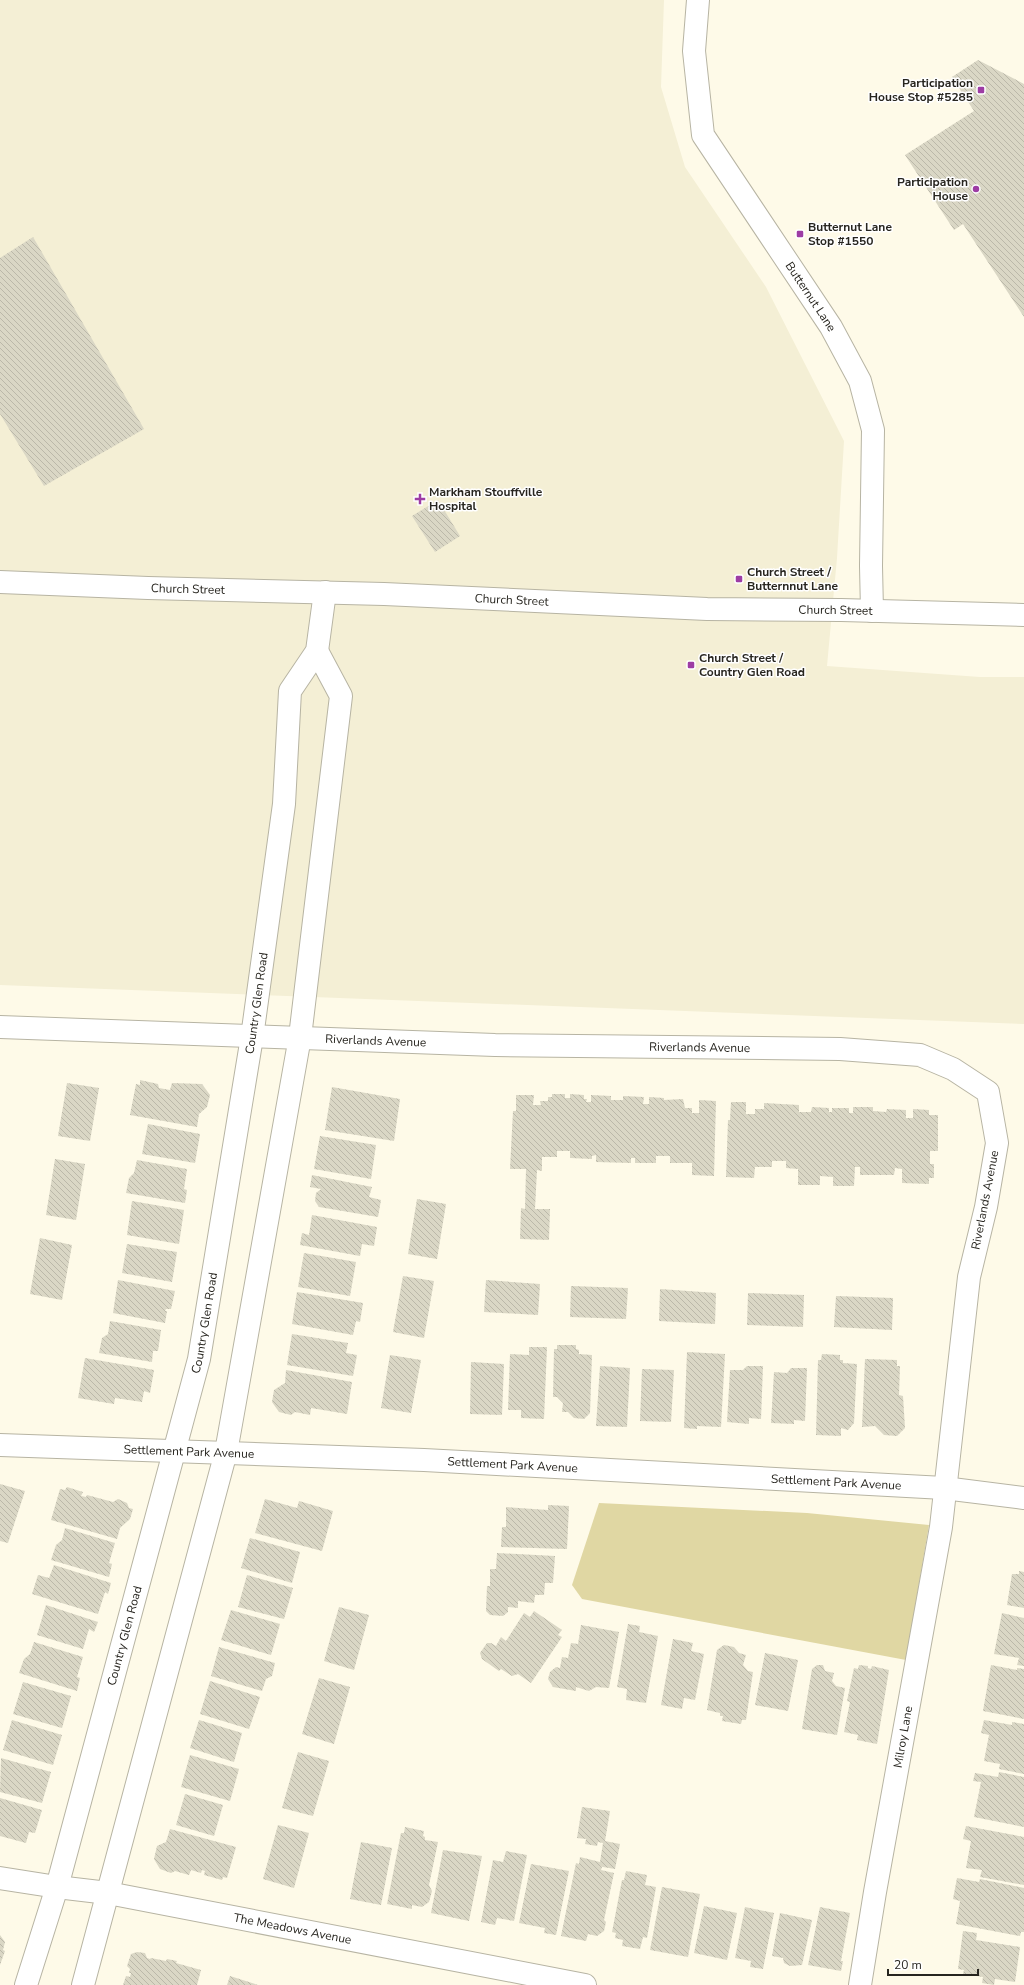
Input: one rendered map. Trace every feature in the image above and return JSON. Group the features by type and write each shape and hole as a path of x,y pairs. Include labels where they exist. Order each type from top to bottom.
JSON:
{"street":[{"name":"Butternut Lane","path":"698,0 694,51 703,135 832,327 860,381 873,430 871,566 872,611"},
{"name":"Church Street","path":"0,582 325,592 707,609 1024,615"},
{"name":"Country Glen Road","path":"26,1985 57,1887 173,1450 199,1359 252,1037 284,804 290,691 317,651 325,592"},
{"path":"83,1985 226,1452 300,1037 341,696 317,651"},
{"name":"Riverlands Avenue","path":"0,1027 495,1045 848,1050 920,1055 953,1069 988,1092 997,1144 986,1207 969,1277 944,1488"},
{"name":"Settlement Park Avenue","path":"0,1444 440,1461 944,1488 1024,1498"},
{"name":"Milroy Lane","path":"860,1985 875,1892 941,1527 944,1488"},
{"name":"The Meadows Avenue","path":"0,1878 57,1887 108,1892 585,1985"}],"shaded area":[{"name":"Markham Stouffville Hospital","path":"0,0 664,0 661,87 685,167 766,287 844,441 837,558 827,666 980,677 1024,677 1024,1024 0,985"},
{"path":"599,1503 807,1513 929,1525 906,1660 582,1599 572,1585"}],"building":[{"name":"Participation House","path":"978,60 1024,84 1024,317 963,224 954,230 905,155 974,111 952,77"},
{"path":"33,237 144,429 44,486 0,414 0,258"},
{"path":"438,500 460,536 435,552 412,516"},
{"path":"140,1080 158,1084 159,1088 170,1090 172,1083 202,1084 210,1095 207,1107 199,1114 197,1127 130,1115 136,1084 140,1085"},
{"path":"67,1083 99,1088 90,1141 58,1136"},
{"path":"332,1087 400,1099 394,1141 325,1130"},
{"path":"552,1094 565,1094 565,1098 570,1098 570,1094 584,1095 584,1099 587,1099 586,1102 591,1102 591,1095 611,1096 611,1100 623,1100 623,1096 644,1097 643,1104 649,1104 649,1097 664,1098 664,1100 683,1099 685,1108 692,1108 692,1113 699,1113 699,1100 716,1101 714,1176 692,1175 692,1163 670,1163 670,1156 656,1156 656,1163 635,1163 635,1158 631,1158 631,1163 596,1162 596,1155 592,1156 592,1159 570,1158 570,1151 557,1151 557,1157 542,1157 542,1171 537,1170 535,1209 550,1209 549,1240 520,1239 521,1208 525,1209 526,1169 510,1169 513,1111 516,1111 516,1095 534,1095 533,1105 541,1105 540,1101 548,1101 548,1097 552,1097"},
{"path":"731,1102 746,1102 746,1114 755,1114 755,1109 764,1109 764,1103 799,1105 799,1112 811,1112 812,1107 829,1108 829,1112 832,1112 832,1108 849,1108 849,1113 853,1113 853,1107 873,1107 873,1111 886,1112 887,1109 906,1110 906,1118 913,1118 913,1109 929,1110 929,1115 938,1115 938,1151 930,1151 930,1164 934,1164 934,1178 929,1178 929,1184 902,1183 902,1169 895,1168 894,1175 860,1175 860,1167 855,1167 854,1186 833,1186 833,1177 820,1176 820,1185 798,1185 798,1169 786,1168 786,1161 772,1161 772,1167 755,1167 754,1178 726,1177 728,1120 730,1120"},
{"path":"148,1124 200,1134 195,1163 142,1154"},
{"path":"320,1136 376,1145 371,1179 314,1169"},
{"path":"55,1159 85,1164 76,1220 46,1215"},
{"path":"137,1160 187,1169 184,1189 187,1190 185,1203 126,1193 129,1178 134,1173"},
{"path":"312,1175 372,1187 369,1197 381,1200 378,1217 319,1207 315,1201 316,1193 321,1189 310,1187"},
{"path":"417,1199 446,1204 437,1259 408,1254"},
{"path":"132,1201 184,1210 179,1244 127,1235"},
{"path":"312,1215 377,1227 374,1246 362,1244 360,1256 300,1245 302,1233 309,1235"},
{"path":"40,1238 72,1245 62,1300 30,1294"},
{"path":"127,1244 177,1252 172,1282 122,1273"},
{"path":"304,1253 356,1262 350,1296 298,1287"},
{"path":"403,1276 434,1281 424,1338 393,1332"},
{"path":"118,1280 175,1291 171,1309 166,1309 165,1311 167,1311 165,1323 113,1313"},
{"path":"486,1280 540,1284 538,1315 484,1312"},
{"path":"571,1286 628,1288 626,1319 570,1317"},
{"path":"660,1289 716,1293 715,1324 659,1321"},
{"path":"297,1292 363,1303 360,1322 356,1321 353,1335 292,1324"},
{"path":"748,1293 804,1295 803,1327 747,1325"},
{"path":"836,1296 893,1298 892,1330 834,1327"},
{"path":"110,1321 161,1330 158,1351 153,1351 152,1362 99,1353 102,1338 108,1334"},
{"path":"292,1334 348,1343 346,1353 357,1355 353,1376 287,1365"},
{"path":"557,1345 576,1345 576,1349 579,1350 579,1354 592,1355 590,1413 584,1419 574,1418 568,1412 562,1412 563,1403 557,1397 553,1397 554,1349 557,1349"},
{"path":"529,1347 547,1347 544,1419 521,1418 521,1410 508,1410 510,1354 529,1355"},
{"path":"687,1352 725,1354 721,1427 697,1426 697,1429 684,1428"},
{"path":"822,1354 840,1355 840,1360 843,1360 843,1363 857,1364 854,1423 848,1430 841,1428 841,1436 816,1435 818,1360 821,1360"},
{"path":"390,1355 421,1360 411,1413 381,1408"},
{"path":"85,1358 154,1370 150,1393 144,1391 142,1402 115,1398 114,1404 78,1398"},
{"path":"865,1359 897,1360 897,1366 900,1366 899,1395 903,1396 905,1428 897,1436 884,1435 875,1426 862,1427"},
{"path":"471,1362 504,1364 502,1415 470,1414"},
{"path":"600,1366 630,1368 627,1427 596,1426"},
{"path":"747,1366 763,1366 761,1419 749,1418 749,1424 727,1422 730,1370 743,1370"},
{"path":"791,1368 807,1368 805,1421 794,1420 794,1424 771,1423 774,1372 787,1373"},
{"path":"642,1369 674,1370 671,1422 640,1421"},
{"path":"286,1370 352,1382 347,1414 311,1408 310,1415 295,1412 291,1415 279,1412 272,1402 274,1390 285,1383"},
{"path":"0,1484 25,1491 8,1543 0,1541"},
{"path":"67,1487 83,1492 81,1496 86,1497 87,1495 113,1502 118,1499 127,1503 129,1508 133,1509 130,1519 120,1528 117,1539 51,1520 60,1489 65,1490"},
{"path":"265,1499 297,1508 299,1501 333,1511 322,1551 255,1533"},
{"path":"548,1505 569,1506 567,1549 501,1547 502,1527 506,1527 506,1507 548,1510"},
{"path":"65,1528 115,1543 109,1563 112,1564 109,1577 51,1560 56,1545 62,1540"},
{"path":"250,1538 300,1552 292,1583 241,1568"},
{"path":"497,1553 555,1556 553,1583 545,1583 544,1595 535,1595 534,1603 518,1601 518,1608 508,1607 508,1612 503,1616 490,1615 486,1611 487,1586 490,1586 490,1569 496,1569"},
{"path":"54,1565 111,1583 108,1594 105,1592 98,1614 32,1594 38,1575 49,1578"},
{"path":"1019,1571 1024,1572 1024,1608 1007,1605 1012,1574 1019,1574"},
{"path":"247,1575 293,1588 284,1619 238,1607"},
{"path":"46,1605 98,1622 94,1632 89,1629 83,1649 37,1635"},
{"path":"339,1607 369,1615 354,1670 324,1661"},
{"path":"231,1610 280,1624 271,1655 221,1640"},
{"path":"534,1611 562,1630 558,1635 562,1637 531,1683 518,1674 512,1676 501,1669 499,1671 482,1659 480,1653 487,1643 491,1643 496,1646 501,1637 506,1641 524,1613 530,1617"},
{"path":"1002,1613 1024,1618 1024,1666 1017,1665 1019,1658 994,1654"},
{"path":"628,1624 640,1626 639,1632 658,1636 646,1703 626,1700 627,1689 617,1687"},
{"path":"581,1625 619,1632 609,1688 596,1687 589,1691 576,1687 576,1691 553,1687 548,1679 550,1672 556,1667 560,1668 562,1657 568,1658 571,1643 578,1644"},
{"path":"673,1639 693,1643 691,1651 704,1654 695,1700 684,1698 682,1709 661,1705"},
{"path":"34,1642 83,1657 77,1677 80,1678 77,1691 19,1673 24,1659 30,1654"},
{"path":"724,1645 734,1647 739,1653 746,1655 743,1665 748,1671 753,1672 746,1720 742,1720 741,1724 722,1721 723,1716 720,1716 720,1713 707,1710 717,1650"},
{"path":"219,1647 275,1663 272,1676 266,1679 262,1691 211,1676"},
{"path":"765,1653 798,1660 788,1711 755,1705"},
{"path":"817,1665 823,1665 825,1671 834,1673 832,1681 836,1686 845,1688 837,1735 802,1729 812,1669"},
{"path":"859,1665 868,1666 868,1668 871,1669 872,1666 889,1670 877,1744 857,1740 858,1735 844,1732 850,1702 847,1701 854,1668 858,1669"},
{"path":"991,1665 1017,1670 1017,1668 1024,1669 1024,1719 983,1711"},
{"path":"319,1678 350,1687 334,1744 302,1734"},
{"path":"210,1681 260,1697 249,1729 200,1714"},
{"path":"23,1682 71,1696 62,1728 13,1714"},
{"path":"12,1720 62,1735 53,1765 3,1750"},
{"path":"199,1720 242,1733 234,1762 190,1748"},
{"path":"984,1720 1012,1725 1012,1722 1024,1724 1024,1774 999,1769 1000,1764 984,1761 989,1735 981,1733"},
{"path":"298,1752 329,1761 313,1816 282,1808"},
{"path":"190,1755 239,1769 230,1801 181,1787"},
{"path":"1,1758 51,1772 42,1803 0,1792"},
{"path":"999,1772 1024,1777 1024,1827 974,1817 981,1782 973,1781 975,1773 998,1777"},
{"path":"185,1794 223,1805 214,1836 176,1825"},
{"path":"0,1798 42,1810 35,1833 29,1832 26,1843 0,1836"},
{"path":"582,1807 610,1811 605,1841 620,1844 615,1869 597,1866 602,1867 601,1870 614,1873 604,1920 606,1922 604,1931 597,1936 588,1934 586,1941 561,1936 576,1863 579,1864 580,1857 600,1862 603,1843 598,1842 597,1846 585,1844 586,1839 577,1838"},
{"path":"278,1825 309,1833 294,1888 263,1879"},
{"path":"966,1826 1024,1837 1024,1885 980,1877 982,1870 966,1868 971,1841 963,1839"},
{"path":"405,1827 424,1831 423,1836 425,1837 425,1840 438,1842 429,1885 432,1891 429,1902 422,1907 412,1905 412,1909 387,1904 401,1833 404,1833"},
{"path":"170,1829 236,1847 227,1878 223,1877 222,1880 204,1875 205,1871 202,1870 201,1873 191,1870 189,1875 175,1871 171,1873 160,1869 154,1859 157,1846 166,1842"},
{"path":"361,1842 392,1848 381,1905 350,1899"},
{"path":"443,1850 482,1856 469,1921 431,1913"},
{"path":"506,1851 527,1855 514,1921 497,1918 495,1925 481,1922 493,1860 503,1862"},
{"path":"531,1864 569,1871 556,1935 544,1933 545,1928 519,1923"},
{"path":"626,1871 647,1875 645,1885 656,1887 647,1938 643,1937 640,1949 622,1946 623,1940 615,1938 616,1933 612,1932 622,1880 624,1880"},
{"path":"957,1878 979,1882 980,1879 1024,1888 1024,1932 1021,1932 1020,1936 956,1924 960,1901 953,1899"},
{"path":"662,1887 700,1894 688,1957 650,1950"},
{"path":"704,1906 737,1913 727,1960 694,1953"},
{"path":"745,1907 774,1913 763,1969 750,1967 751,1961 735,1958"},
{"path":"820,1907 850,1913 841,1961 843,1961 841,1971 808,1965"},
{"path":"780,1913 812,1920 802,1965 790,1966 784,1963 783,1958 772,1956"},
{"path":"963,1931 977,1933 976,1940 1020,1947 1015,1982 995,1979 994,1985 982,1983 983,1977 963,1974 964,1970 958,1969"},
{"path":"0,1935 5,1942 3,1950 5,1951 0,1965"},
{"path":"137,1952 145,1953 147,1958 150,1959 166,1961 167,1959 177,1961 176,1963 201,1970 197,1985 123,1985 126,1976 130,1977 130,1969 127,1966 131,1954"},
{"path":"230,1976 258,1985 227,1985"}],"place":[{"name":"Participation House Stop #5285","path":"981,90"},
{"name":"Participation House","path":"976,189"},
{"name":"Butternut Lane Stop #1550","path":"800,234"},
{"name":"Markham Stouffville Hospital","path":"420,499"},
{"name":"Church Street / Butternnut Lane","path":"739,579"},
{"name":"Church Street / Country Glen Road","path":"691,665"}]}
